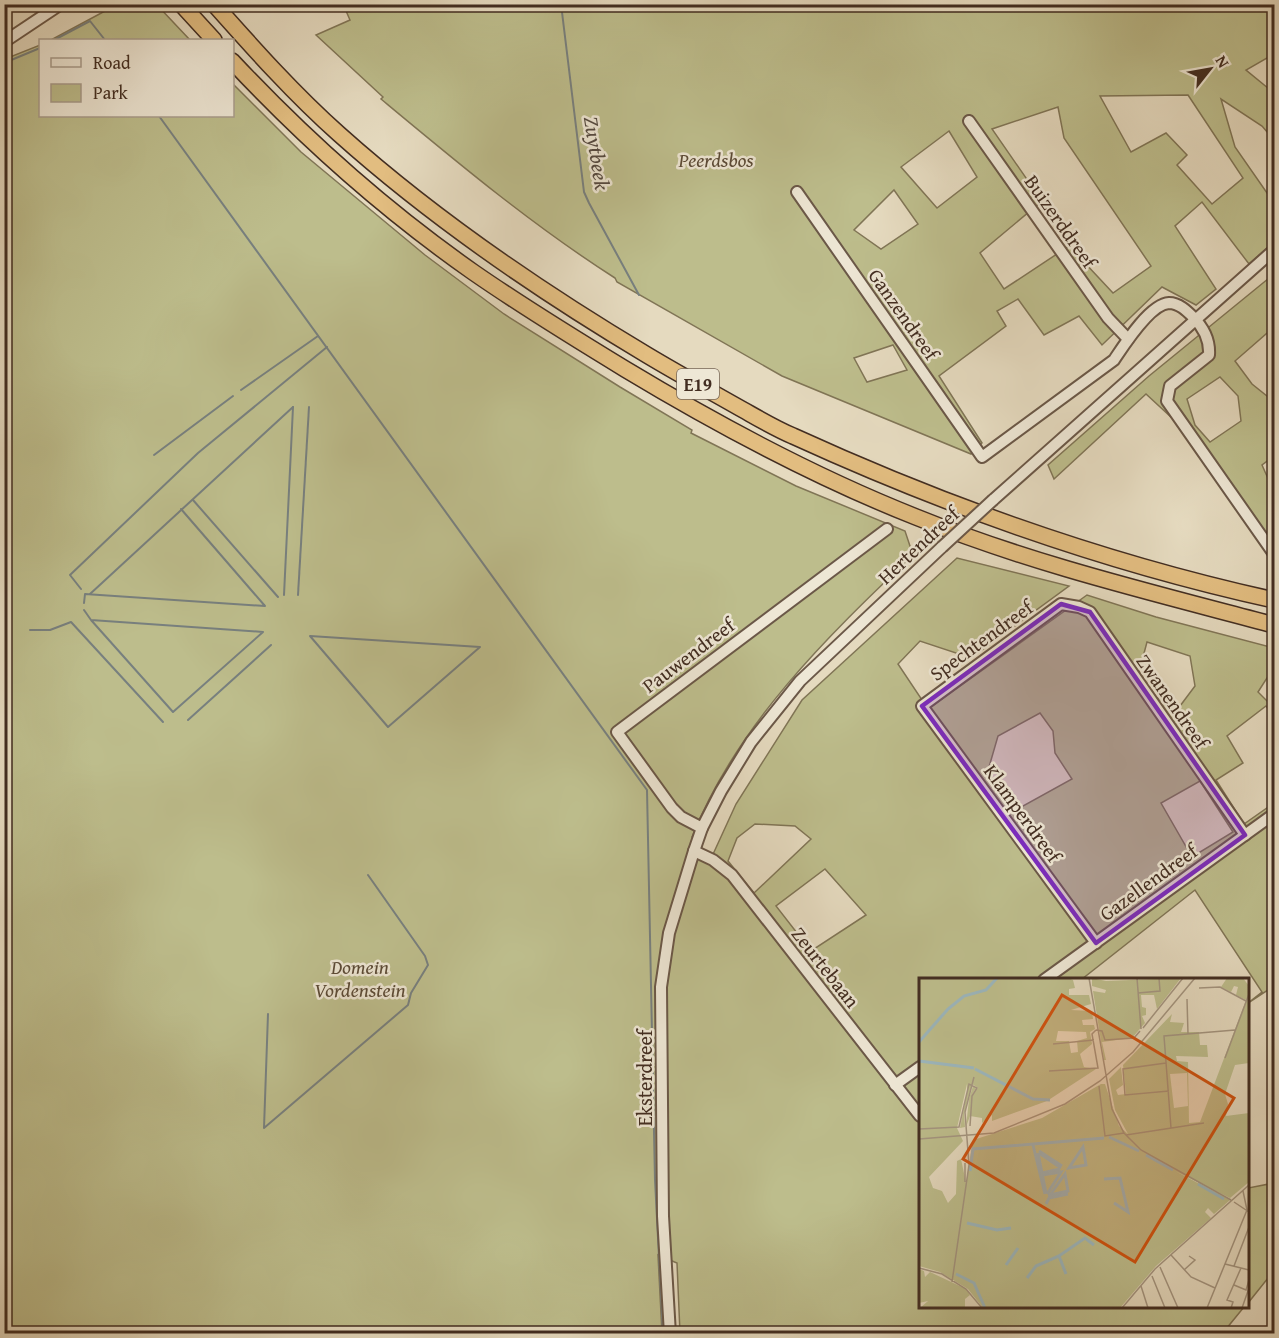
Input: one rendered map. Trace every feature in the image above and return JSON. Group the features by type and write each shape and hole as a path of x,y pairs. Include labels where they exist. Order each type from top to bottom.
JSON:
{"highway":[{"path":"181,4 213,39"},
{"name":"E19","path":"214,4 272,69 338,133 407,192 506,266 582,316 674,371 790,435 927,494 1077,546 1204,585 1275,600"},
{"name":"E19","path":"234,63 321,149 394,211 472,271 571,337 664,392 779,455 916,517 1064,569 1275,625"}],"street":[{"path":"4,42 61,4"},
{"name":"Buizerddreef","path":"969,121 1108,318 1128,339"},
{"name":"Ganzendreef","path":"798,192 982,457 1114,360 1128,339"},
{"name":"Hertendreef","path":"702,828 721,791 751,742 800,681 993,500 1275,250"},
{"path":"1128,339 1153,311 1170,303 1182,307 1196,320 1210,343 1209,355 1170,386 1167,401 1275,554"},
{"name":"Pauwendreef","path":"702,828 681,817 672,808 617,732 886,529"},
{"name":"Spechtendreef","path":"922,705 1061,604"},
{"name":"Zwanendreef","path":"1061,604 1079,607 1090,612 1245,835"},
{"name":"Klamperdreef","path":"922,705 1096,943"},
{"name":"Gazellendreef","path":"1047,978 1275,814"},
{"name":"Eksterdreef","path":"669,1334 663,1216 661,987 669,933 702,828"},
{"name":"Zeurtebaan","path":"694,850 713,860 732,875 919,1114"},
{"path":"896,1085 919,1068"}],"highlighted area":[{"path":"1061,604 1090,612 1245,835 1096,943 922,706"}],"green space":[{"path":"118,4 157,5 189,39 53,39"},
{"name":"Peerdsbos","path":"343,4 1274,5 1274,54 1246,70 1274,93 1274,140 1262,126 1221,99 1235,147 1274,203 1274,242 1249,264 1202,202 1175,226 1216,289 1196,305 1162,287 1102,345 1079,316 1044,335 1018,299 997,311 1006,326 939,376 982,443 971,454 782,376 617,282 615,278 525,215 438,147 381,99 383,97 316,35 350,20","holes":["1188,95 1243,178 1212,204 1177,165 1187,155 1166,133 1131,152 1100,96","1058,107 1064,138 1151,266 1113,293 1069,246 1004,289 980,253 1042,201 992,129","949,131 977,177 937,208 901,167","894,190 918,224 881,249 854,230","893,345 907,370 867,382 854,358"]},
{"name":"Domein Vordenstein","path":"39,45 39,117 234,117 234,85 301,152 425,255 504,314 692,430 691,433 796,486 905,531 913,555 817,650 787,684 733,757 692,837 709,863 736,804 802,700 957,558 1069,586 971,658 920,641 898,664 928,709 1087,595 1156,617 1274,648 1274,667 1258,692 1274,708 1274,716 1266,706 1227,736 1243,763 1216,780 1244,824 1274,803 1274,986 1249,1002 1262,992 1195,890 1083,978 919,978 919,1308 1243,1308 1226,1329 1213,1334 680,1333 677,1263 658,1255 662,1333 5,1334 5,59","holes":["1147,642 1190,656 1195,686 1180,706 1155,697 1139,672","1040,713 1053,731 1055,753 1072,779 1012,812 987,774 998,736","1200,781 1233,832 1192,857 1161,803","755,824 795,826 811,839 754,893 728,861 737,838","825,869 866,915 811,951 776,906"]},
{"path":"1274,274 1274,327 1235,361 1252,384 1267,396 1274,389 1274,456 1262,465 1274,492 1274,550 1186,431 1146,394 1054,479 1048,465 1149,376","holes":["1220,377 1238,396 1241,421 1210,442 1195,425 1187,399"]},
{"path":"1274,1183 1274,1272 1249,1302 1249,1188"}],"waterway":[{"name":"Zuytbeek","path":"561,4 584,192 639,295"},
{"path":"56,39 90,21 104,39"},
{"path":"4,63 39,48"},
{"path":"160,117 647,790 655,1180 663,1334"},
{"path":"241,390 318,336"},
{"path":"81,589 70,575 198,453 327,347"},
{"path":"154,455 233,396"},
{"path":"90,594 293,407"},
{"path":"284,595 293,407"},
{"path":"298,595 309,407"},
{"path":"193,500 278,597"},
{"path":"84,603 85,594 265,606 181,509"},
{"path":"84,610 91,620 173,712 263,632 91,620"},
{"path":"30,630 50,630 71,622 163,722"},
{"path":"310,636 480,647 388,727 310,636"},
{"path":"188,720 271,645"},
{"path":"268,1014 264,1128 408,1005 411,993 428,965 425,956 368,875"}]}
